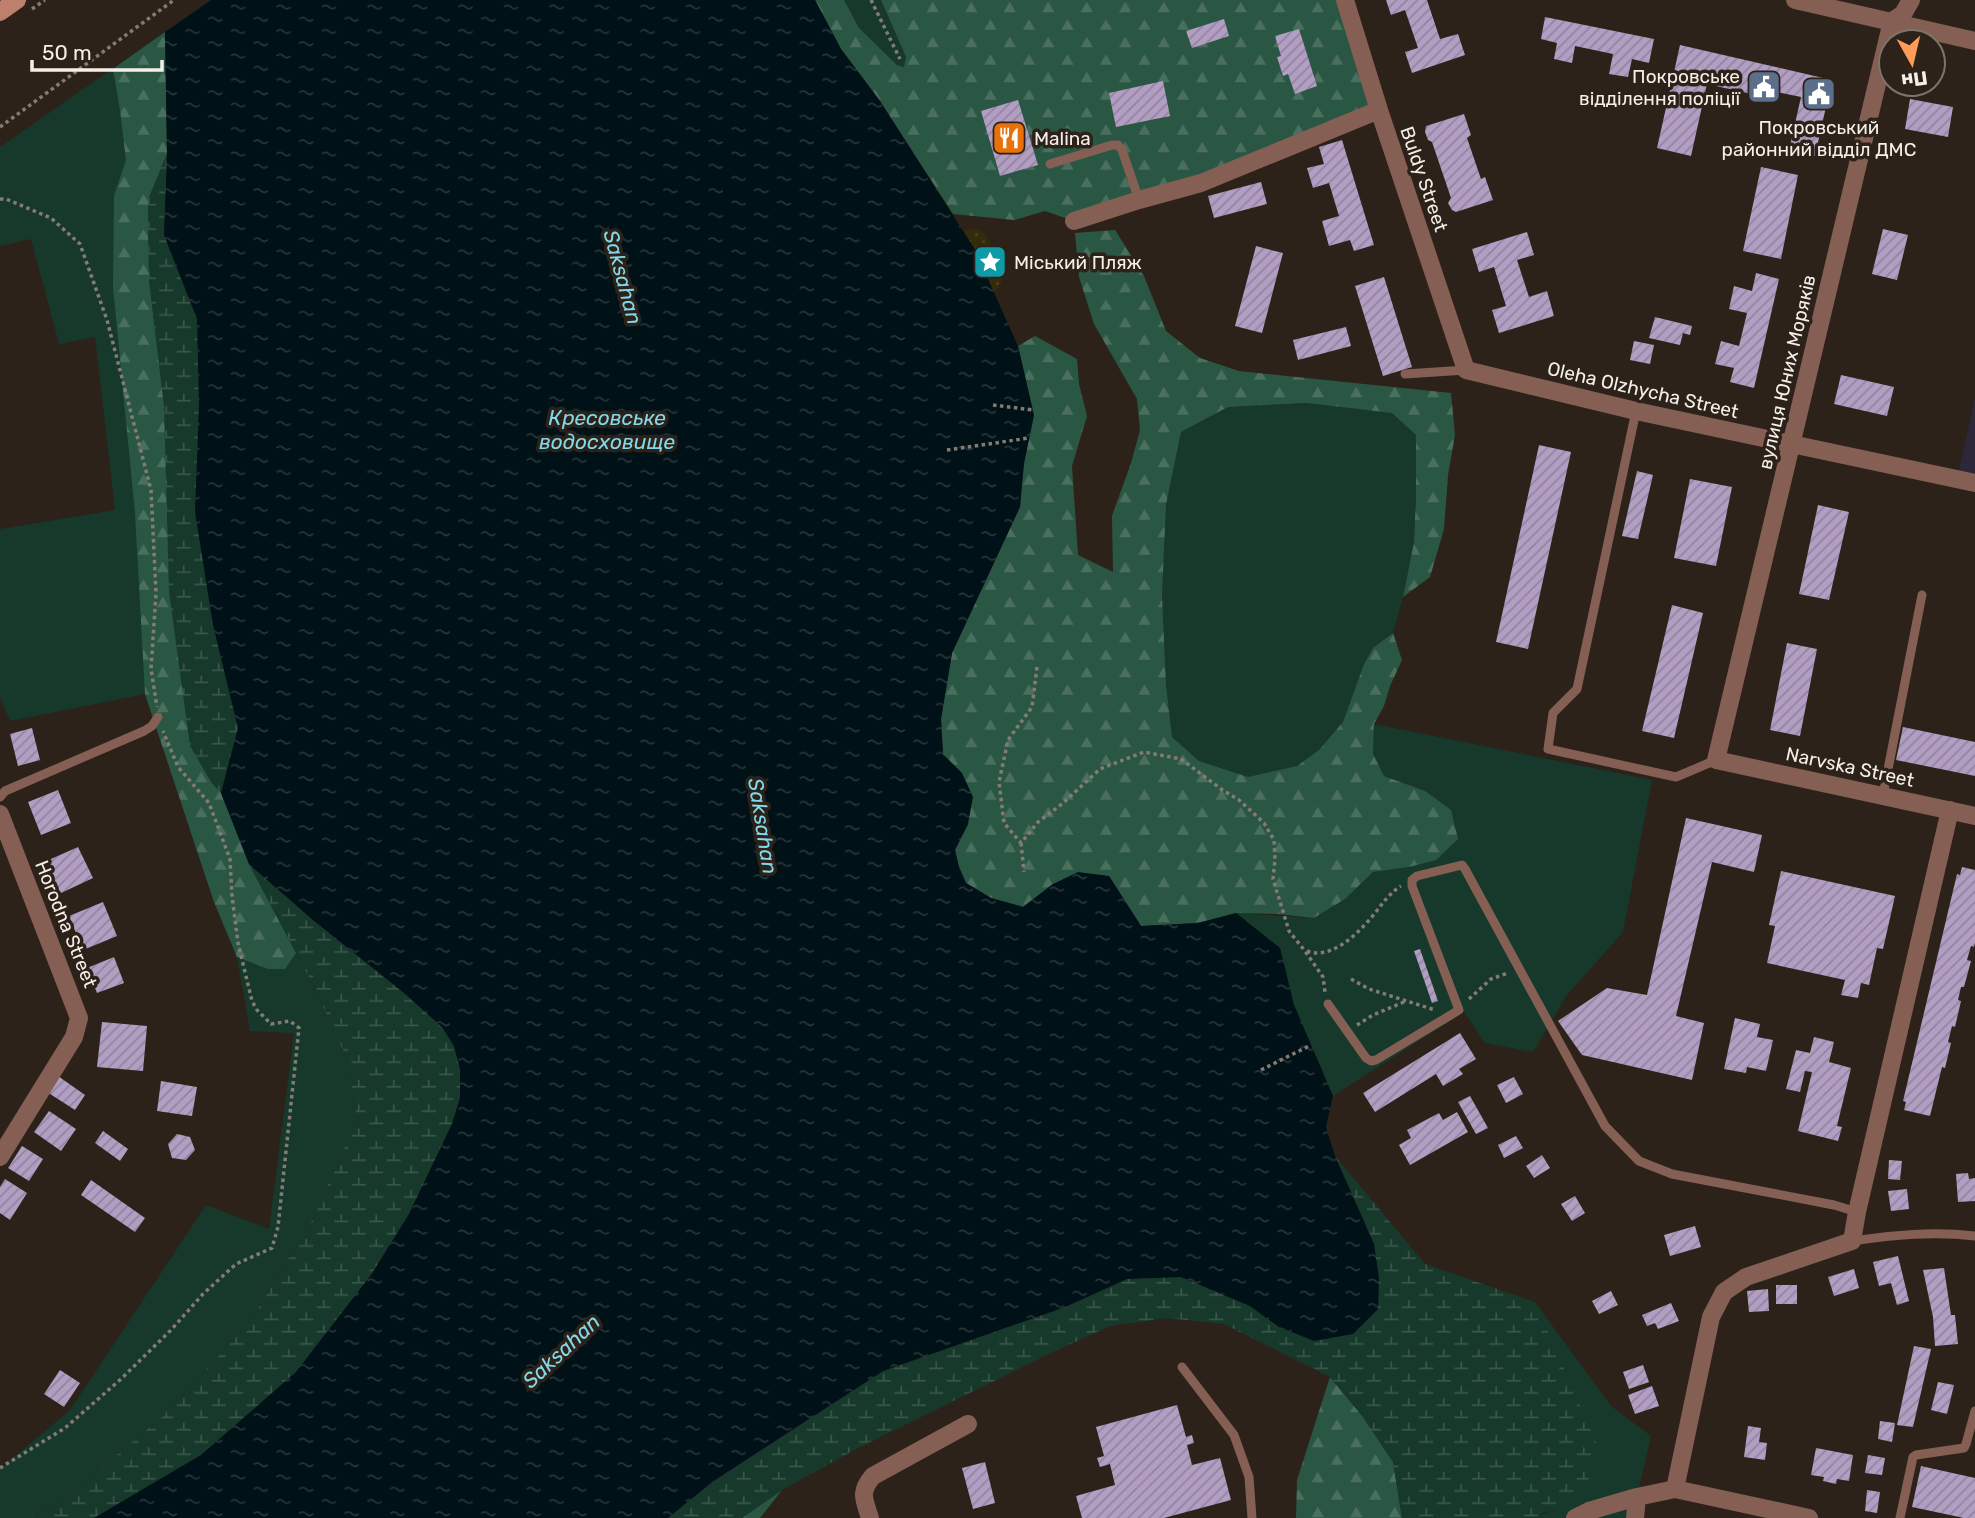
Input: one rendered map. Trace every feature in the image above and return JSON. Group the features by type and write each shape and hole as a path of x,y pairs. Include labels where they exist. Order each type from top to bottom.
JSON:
{"main road":[{"path":"0,12 17,0"}],"street":[{"name":"Buldy Street","path":"1345,0 1466,370"},
{"path":"1795,0 1975,41"},
{"name":"вулиця Юних Моряків","path":"1716,760 1892,21 1903,14 1911,0"},
{"path":"1073,221 1201,183 1379,110"},
{"name":"Oleha Olzhycha Street","path":"1466,370 1636,411 1975,483"},
{"name":"Narvska Street","path":"1716,760 1975,816"},
{"path":"1675,1489 1711,1317 1724,1292 1745,1277 1852,1241 1950,810"},
{"name":"Horodna Street","path":"0,814 79,1018 74,1037 0,1157"},
{"path":"870,1518 864,1500 865,1485 873,1476 968,1424"},
{"path":"1575,1518 1588,1511 1675,1489 1809,1518"},
{"path":"1635,1518 1637,1497"}],"lane":[{"path":"1050,164 1118,145 1139,200"},
{"path":"1405,374 1466,370"},
{"path":"1636,411 1577,689 1553,713 1548,749 1676,777 1716,760"},
{"path":"1883,795 1922,595"},
{"path":"0,797 5,791 144,731 152,726 158,717"},
{"path":"1328,1004 1366,1058 1371,1061 1459,1010 1412,880 1417,876 1462,865 1605,1126 1639,1161 1672,1174 1834,1205 1857,1212"},
{"path":"1852,1241 1899,1234 1947,1233 1975,1236"},
{"path":"1182,1367 1234,1435 1249,1477 1252,1518"},
{"path":"1900,1518 1913,1457 1964,1448 1975,1411"}],"path":[{"path":"0,127 174,0"},
{"path":"871,0 900,59"},
{"path":"0,200 6,199 51,218 80,244 107,320 151,490 156,593 151,669 158,717 178,767 209,803 230,859 238,943 252,1001 271,1024 289,1021 299,1028 278,1227 272,1248 236,1264 203,1294 121,1379 65,1428 0,1468"},
{"path":"993,405 1033,410"},
{"path":"947,450 1029,438"},
{"path":"1024,872 1021,843 1004,823 999,782 1008,740 1032,707 1037,667"},
{"path":"1021,843 1038,822 1100,769 1144,752 1181,759 1239,800 1264,823 1274,840 1273,879 1289,931 1323,978 1328,1004"},
{"path":"1305,951 1321,954 1340,945 1366,923 1394,890 1412,880"},
{"path":"1457,1006 1491,979 1521,971"},
{"path":"1351,979 1369,989 1450,1015"},
{"path":"1347,1031 1373,1015 1405,1001"},
{"path":"1261,1070 1311,1045"}],"shaded area":[{"path":"1975,397 1975,483 1957,479"}],"green space":[{"path":"815,0 844,0 859,28 897,65 904,67 906,57 881,0 1345,0 1379,110 1201,183 1068,219 1045,211 1014,220 953,214 880,101 841,49"},
{"path":"844,0 881,0 906,57 905,67 897,65 859,28"},
{"path":"165,32 167,154 148,200 211,782 221,793 249,864 312,983 347,1059 357,1119 314,1217 249,1323 162,1417 63,1500 28,1518 0,1518 0,1469 70,1410 206,1205 269,1229 294,1033 250,1031 237,957 214,902 145,694 10,721 0,697 0,529 115,510 95,337 59,344 31,239 0,246 0,147"},
{"path":"165,32 167,154 148,200 149,280 211,782 221,793 249,864 296,953 285,969 268,969 237,957 214,902 145,694 135,513 113,287 114,196 126,160 113,69"},
{"path":"167,154 164,235 197,319 199,403 213,625 238,728 221,793 211,782 190,746 169,592 164,407 149,280 148,200"},
{"path":"1115,230 1144,276 1166,331 1200,358 1239,371 1451,393 1455,435 1448,475 1444,529 1430,577 1403,597 1414,542 1416,435 1392,413 1307,403 1228,407 1181,432 1166,505 1162,595 1166,685 1172,737 1199,761 1248,777 1297,766 1319,750 1343,722 1364,664 1373,648 1393,633 1402,660 1374,724 1373,754 1384,776 1425,791 1451,810 1458,839 1436,860 1373,872 1345,899 1314,918 1236,913 1198,923 1141,926 1109,876 1053,884 1023,907 991,898 966,883 959,867 955,850 968,824 943,754 941,719 952,653 1020,507 1023,464 1034,415 1018,346 1035,336 1077,359 1079,384 1087,416 1072,466 1078,555 1113,572 1112,516 1140,430 1137,399 1094,324 1079,277 1075,233"},
{"path":"1307,403 1392,413 1416,435 1414,542 1393,633 1373,648 1364,664 1343,722 1319,750 1297,766 1248,777 1199,761 1172,737 1166,685 1162,595 1166,505 1181,432 1228,407"},
{"path":"1374,724 1652,780 1623,932 1567,995 1533,1052 1485,1043 1464,1012 1333,1096 1294,1005 1280,948 1236,913 1315,918 1345,899 1373,872 1409,867 1425,791 1384,776 1373,754"},
{"path":"249,864 442,1027 454,1045 460,1069 460,1098 452,1124 409,1214 371,1275 296,1372 201,1455 94,1518 28,1518 63,1500 162,1417 249,1323 314,1217 357,1119 347,1059 312,983"},
{"path":"1335,1156 1425,1264 1535,1302 1598,1447 1587,1484 1536,1518 1402,1518 1393,1462 1363,1417 1330,1377 1224,1324 1167,1318 1110,1326 1053,1352 856,1449 782,1490 742,1518 668,1518 712,1482 883,1371 1065,1307 1127,1279 1181,1277 1250,1306 1279,1327 1374,1244"},
{"path":"1535,1302 1611,1406 1651,1436 1635,1518 1536,1518 1548,1512"},
{"path":"1330,1377 1363,1417 1393,1462 1402,1518 1296,1518 1297,1480"},
{"path":"782,1490 760,1518 742,1518"}],"sand":[{"name":"Міський Пляж","path":"976,229 985,234 1002,271 1001,283 994,292 963,230"}],"water":[{"name":"Кресовське водосховище","path":"211,0 815,0 841,49 880,101 974,248 1018,346 1034,415 1024,464 1020,507 952,653 941,719 943,754 962,773 973,797 968,824 955,850 959,867 966,883 991,898 1023,907 1053,884 1078,872 1109,876 1141,926 1198,923 1236,913 1280,948 1294,1005 1333,1096 1326,1127 1335,1156 1374,1244 1379,1278 1378,1309 1353,1334 1314,1341 1279,1327 1250,1306 1181,1277 1127,1279 1065,1307 883,1371 712,1482 668,1518 94,1518 201,1455 296,1372 371,1275 409,1214 452,1124 460,1098 460,1069 454,1046 442,1027 249,864 221,793 238,728 213,625 195,512 199,403 197,319 164,235 167,154 165,32"}],"building":[{"path":"1386,0 1427,0 1440,39 1458,34 1465,55 1412,73 1405,52 1418,48 1405,10 1391,15"},
{"path":"1545,17 1654,39 1649,63 1632,59 1628,77 1609,74 1613,54 1575,46 1572,63 1554,59 1557,43 1541,39"},
{"path":"1224,19 1229,36 1192,48 1186,31"},
{"path":"1299,29 1317,86 1295,94 1288,74 1283,76 1277,57 1281,56 1275,36"},
{"path":"1680,45 1832,80 1815,156 1789,150 1801,97 1767,90 1765,97 1707,84 1691,156 1657,148"},
{"path":"1163,81 1170,116 1116,127 1109,93"},
{"path":"1910,99 1953,107 1948,137 1905,129"},
{"name":"Malina","path":"1018,100 1038,165 1000,176 981,111"},
{"path":"1464,114 1471,135 1467,138 1481,179 1485,177 1493,200 1456,212 1448,203 1451,198 1432,142 1428,140 1425,132 1426,126"},
{"path":"1342,140 1374,245 1354,251 1350,240 1329,246 1322,221 1339,216 1329,183 1313,188 1307,168 1324,164 1319,147"},
{"path":"1761,167 1798,175 1781,259 1743,251"},
{"path":"1261,182 1267,204 1214,218 1208,196"},
{"path":"1883,229 1908,235 1897,280 1872,274"},
{"path":"1527,232 1534,255 1517,260 1529,297 1547,291 1554,316 1499,333 1492,310 1506,306 1494,267 1479,272 1472,249"},
{"path":"1256,246 1283,253 1262,333 1235,326"},
{"path":"1756,273 1779,279 1754,388 1730,382 1734,368 1715,364 1721,341 1739,346 1747,313 1729,309 1734,286 1752,291"},
{"path":"1384,277 1412,367 1383,376 1355,286"},
{"path":"1655,317 1692,326 1690,335 1683,333 1680,345 1649,338"},
{"path":"1346,327 1351,346 1298,360 1293,340"},
{"path":"1634,341 1654,345 1650,364 1630,360"},
{"path":"1841,375 1894,387 1887,416 1834,404"},
{"path":"1539,445 1571,452 1528,649 1496,642"},
{"path":"1637,471 1653,475 1638,539 1622,536"},
{"path":"1690,479 1732,487 1716,566 1674,558"},
{"path":"1818,505 1849,512 1829,600 1799,594"},
{"path":"1672,605 1703,613 1674,738 1642,731"},
{"path":"1787,643 1817,649 1800,736 1770,730"},
{"path":"1903,727 1975,742 1975,776 1896,760"},
{"path":"32,728 40,760 18,766 10,734"},
{"path":"58,790 71,823 41,835 28,802"},
{"path":"1686,818 1762,835 1754,872 1712,862 1676,1016 1704,1023 1692,1080 1582,1055 1558,1021 1607,988 1647,995"},
{"path":"78,847 93,878 59,894 44,862"},
{"path":"1962,867 1975,870 1975,943 1974,947 1971,946 1967,960 1971,961 1964,987 1961,987 1955,1027 1952,1026 1945,1068 1942,1067 1930,1116 1904,1110 1906,1102 1903,1101 1957,874 1960,875"},
{"path":"1781,871 1895,896 1883,949 1877,948 1869,985 1861,983 1858,998 1841,995 1845,980 1767,963 1775,926 1769,925"},
{"path":"103,902 117,936 83,950 69,916"},
{"path":"1420,949 1438,1001 1432,1003 1414,951"},
{"path":"114,957 124,983 97,993 87,968"},
{"path":"1735,1018 1760,1024 1757,1037 1773,1040 1766,1071 1747,1067 1746,1073 1724,1069"},
{"path":"102,1022 147,1026 143,1071 97,1067"},
{"path":"1460,1033 1476,1059 1459,1069 1463,1074 1443,1086 1436,1074 1375,1112 1363,1093"},
{"path":"1814,1037 1834,1042 1829,1062 1851,1068 1837,1126 1842,1127 1838,1141 1798,1131 1812,1072 1805,1071 1800,1092 1786,1089 1796,1050 1810,1053"},
{"path":"58,1076 85,1095 75,1110 47,1092"},
{"path":"1514,1077 1523,1094 1506,1103 1497,1085"},
{"path":"161,1081 197,1087 192,1116 157,1111"},
{"path":"1470,1096 1488,1128 1476,1134 1458,1102"},
{"path":"49,1111 76,1129 61,1151 34,1132"},
{"path":"1457,1112 1468,1132 1410,1165 1399,1145 1411,1138 1407,1130 1439,1113 1443,1120"},
{"path":"103,1131 128,1149 120,1161 95,1143"},
{"path":"177,1134 190,1137 195,1150 186,1160 172,1158 168,1144"},
{"path":"1516,1136 1523,1148 1504,1158 1498,1145"},
{"path":"22,1146 43,1159 29,1181 8,1168"},
{"path":"1542,1155 1550,1168 1534,1178 1526,1166"},
{"path":"1889,1160 1902,1161 1900,1180 1888,1179"},
{"path":"1968,1173 1969,1179 1975,1178 1975,1201 1958,1202 1956,1174"},
{"path":"5,1179 27,1193 10,1220 0,1213 0,1187"},
{"path":"91,1180 145,1218 135,1232 81,1195"},
{"path":"1907,1189 1909,1209 1891,1211 1888,1191"},
{"path":"1575,1196 1585,1213 1572,1221 1561,1204"},
{"path":"1695,1226 1701,1247 1670,1256 1664,1235"},
{"path":"1898,1256 1909,1301 1897,1305 1891,1283 1879,1286 1873,1262"},
{"path":"1944,1268 1951,1315 1955,1315 1958,1344 1935,1346 1933,1317 1923,1270"},
{"path":"1854,1269 1859,1288 1834,1296 1828,1277"},
{"path":"1776,1285 1797,1285 1797,1304 1776,1304"},
{"path":"1768,1289 1769,1311 1749,1312 1747,1291"},
{"path":"1611,1291 1618,1305 1599,1314 1592,1301"},
{"path":"1671,1303 1679,1321 1658,1329 1655,1323 1647,1326 1642,1315"},
{"path":"1914,1346 1931,1349 1913,1427 1897,1425"},
{"path":"1643,1365 1649,1382 1629,1389 1623,1372"},
{"path":"60,1370 80,1383 64,1407 44,1394"},
{"path":"1938,1382 1954,1385 1947,1414 1931,1410"},
{"path":"1652,1386 1659,1406 1635,1414 1628,1395"},
{"path":"1177,1405 1186,1437 1192,1435 1194,1443 1187,1445 1192,1465 1220,1458 1231,1500 1164,1518 1082,1518 1076,1496 1115,1485 1110,1464 1100,1467 1097,1458 1104,1456 1096,1427"},
{"path":"1880,1421 1895,1423 1892,1442 1878,1439"},
{"path":"1748,1426 1761,1428 1759,1442 1767,1443 1765,1460 1744,1457"},
{"path":"1816,1448 1853,1455 1849,1481 1837,1479 1836,1484 1823,1481 1824,1477 1811,1475"},
{"path":"1868,1455 1885,1458 1882,1475 1865,1473"},
{"path":"985,1462 995,1503 973,1509 962,1468"},
{"path":"1921,1466 1975,1478 1975,1518 1912,1507"},
{"path":"1867,1490 1880,1492 1877,1513 1865,1511"}],"place":[{"name":"Покровське відділення поліції","path":"1764,87"},
{"name":"Покровський районний відділ ДМС","path":"1819,94"},
{"name":"Malina","path":"1009,138"},
{"name":"Міський Пляж","path":"990,262"}],"water label":[{"name":"Saksahan","path":"623,277"},
{"name":"Saksahan","path":"763,826"},
{"name":"Saksahan","path":"561,1351"}]}
